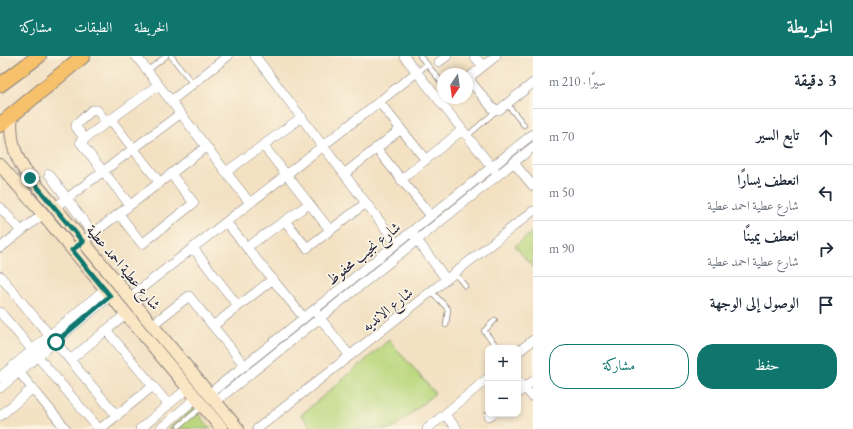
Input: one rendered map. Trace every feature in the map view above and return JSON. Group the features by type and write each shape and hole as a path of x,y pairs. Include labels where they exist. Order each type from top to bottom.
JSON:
{"main road":[{"path":"0,85 39,56"},
{"path":"0,125 83,56"}],"street":[{"path":"136,56 250,203"},
{"path":"171,102 228,56"},
{"path":"255,56 397,244"},
{"path":"404,56 498,175"},
{"path":"474,56 483,66"},
{"path":"496,56 472,75 470,80 492,108 499,110 533,83"},
{"path":"129,298 417,72"},
{"path":"130,205 80,142 158,85"},
{"path":"379,102 426,160"},
{"path":"85,139 76,125 92,110 98,110 133,149 160,183"},
{"name":"شارع عطية احمد عطية","path":"12,114 11,135 16,156 25,171 238,429"},
{"path":"54,208 180,114"},
{"path":"226,172 302,117"},
{"path":"344,174 401,129"},
{"path":"401,180 464,132"},
{"name":"شارع نجيب محفوظ","path":"212,398 245,366 533,134"},
{"path":"263,145 330,230"},
{"path":"72,250 206,147"},
{"name":"شارع نجيب محفوظ","path":"212,398 320,318 533,147"},
{"path":"376,148 431,216"},
{"path":"514,163 533,186"},
{"name":"شارع عطية احمد عطية","path":"0,165 222,429"},
{"path":"50,174 94,234"},
{"path":"119,214 142,244 194,203 171,174"},
{"path":"285,220 307,248 366,203"},
{"path":"248,247 309,204"},
{"name":"شارع الانديه","path":"257,429 533,211"},
{"path":"2,212 21,231"},
{"path":"0,248 42,214"},
{"path":"226,222 248,247 304,318"},
{"path":"411,232 446,279"},
{"path":"193,248 238,306"},
{"path":"0,276 53,338 116,416"},
{"path":"213,326 273,279"},
{"path":"0,377 35,353 108,292"},
{"path":"152,325 189,296 245,366"},
{"path":"314,310 350,356"},
{"path":"0,312 100,429 153,386"},
{"path":"70,360 126,314"},
{"path":"106,330 168,404"},
{"path":"521,350 533,340"},
{"path":"0,388 19,372 35,353"},
{"path":"19,372 66,429"},
{"path":"427,429 485,381"},
{"path":"521,387 533,381"},
{"path":"0,416 33,388"},
{"path":"140,429 188,388"},
{"path":"521,388 533,397"},
{"path":"160,429 199,402"},
{"path":"445,415 457,429"}],"lane":[{"path":"147,71 166,56"},
{"path":"172,56 193,84"},
{"path":"420,56 437,76"},
{"path":"417,72 427,64"},
{"path":"507,104 524,125"},
{"path":"464,132 496,110"},
{"path":"455,273 465,286"},
{"path":"431,291 448,309 446,325"},
{"path":"495,320 484,331 496,345"},
{"path":"179,426 199,402"}],"green space":[{"path":"533,231 533,268 515,246"},
{"path":"389,340 435,393 393,429 313,429 301,415"},
{"path":"194,408 211,429 168,429"}],"route":[{"path":"30,178 83,242 72,250 110,296 56,342"}]}
